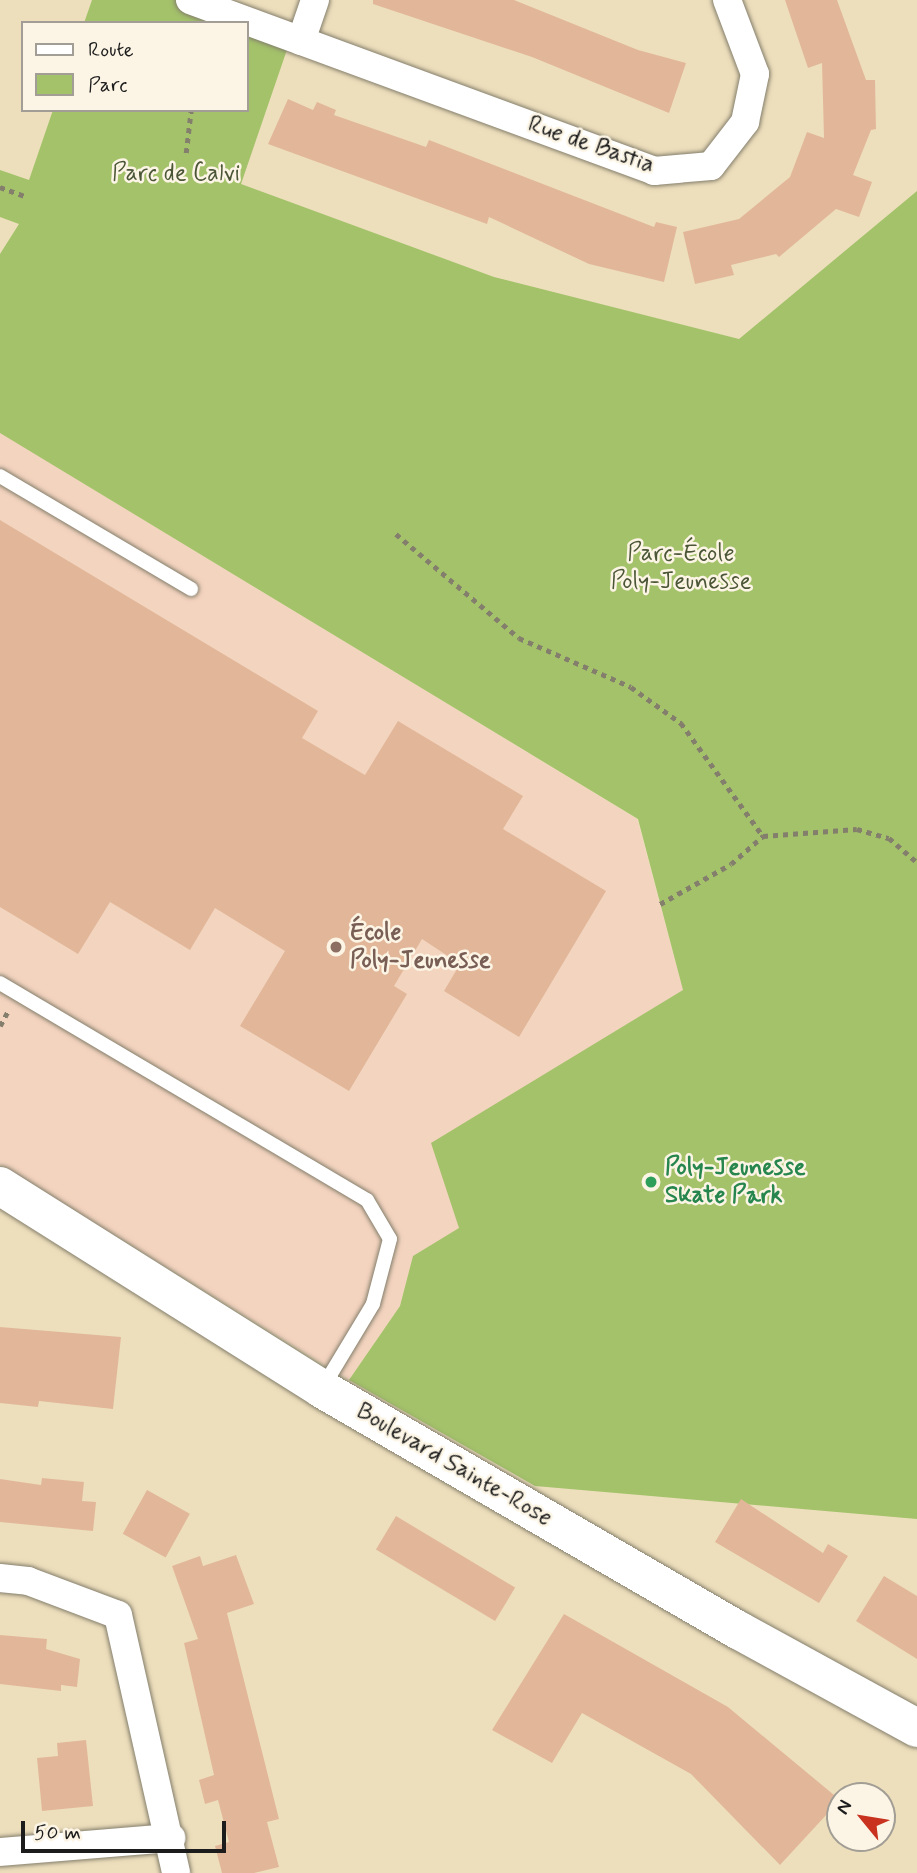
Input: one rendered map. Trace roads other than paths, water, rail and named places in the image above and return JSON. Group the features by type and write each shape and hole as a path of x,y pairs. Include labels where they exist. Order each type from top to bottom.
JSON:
{"street":[{"name":"Rue de Bastia","path":"190,0 247,21"},
{"path":"302,41 315,0"},
{"name":"Rue de Bastia","path":"248,21 654,171 711,166 746,122 755,74 727,0"},
{"name":"Boulevard Sainte-Rose","path":"0,1186 322,1389 738,1630 917,1728"},
{"path":"0,1578 28,1581 118,1615 171,1838 176,1873"},
{"path":"0,1852 171,1838"}],"lane":[{"path":"0,476 191,589"},
{"path":"0,983 367,1200 390,1239 373,1304 322,1389"}],"place":[{"name":"École Poly-Jeunesse","path":"336,947"},
{"name":"Poly-Jeunesse Skate Park","path":"651,1182"}],"park label":[{"name":"Parc de Calvi","path":"176,174"},
{"name":"Parc-École Poly-Jeunesse","path":"681,568"}]}
